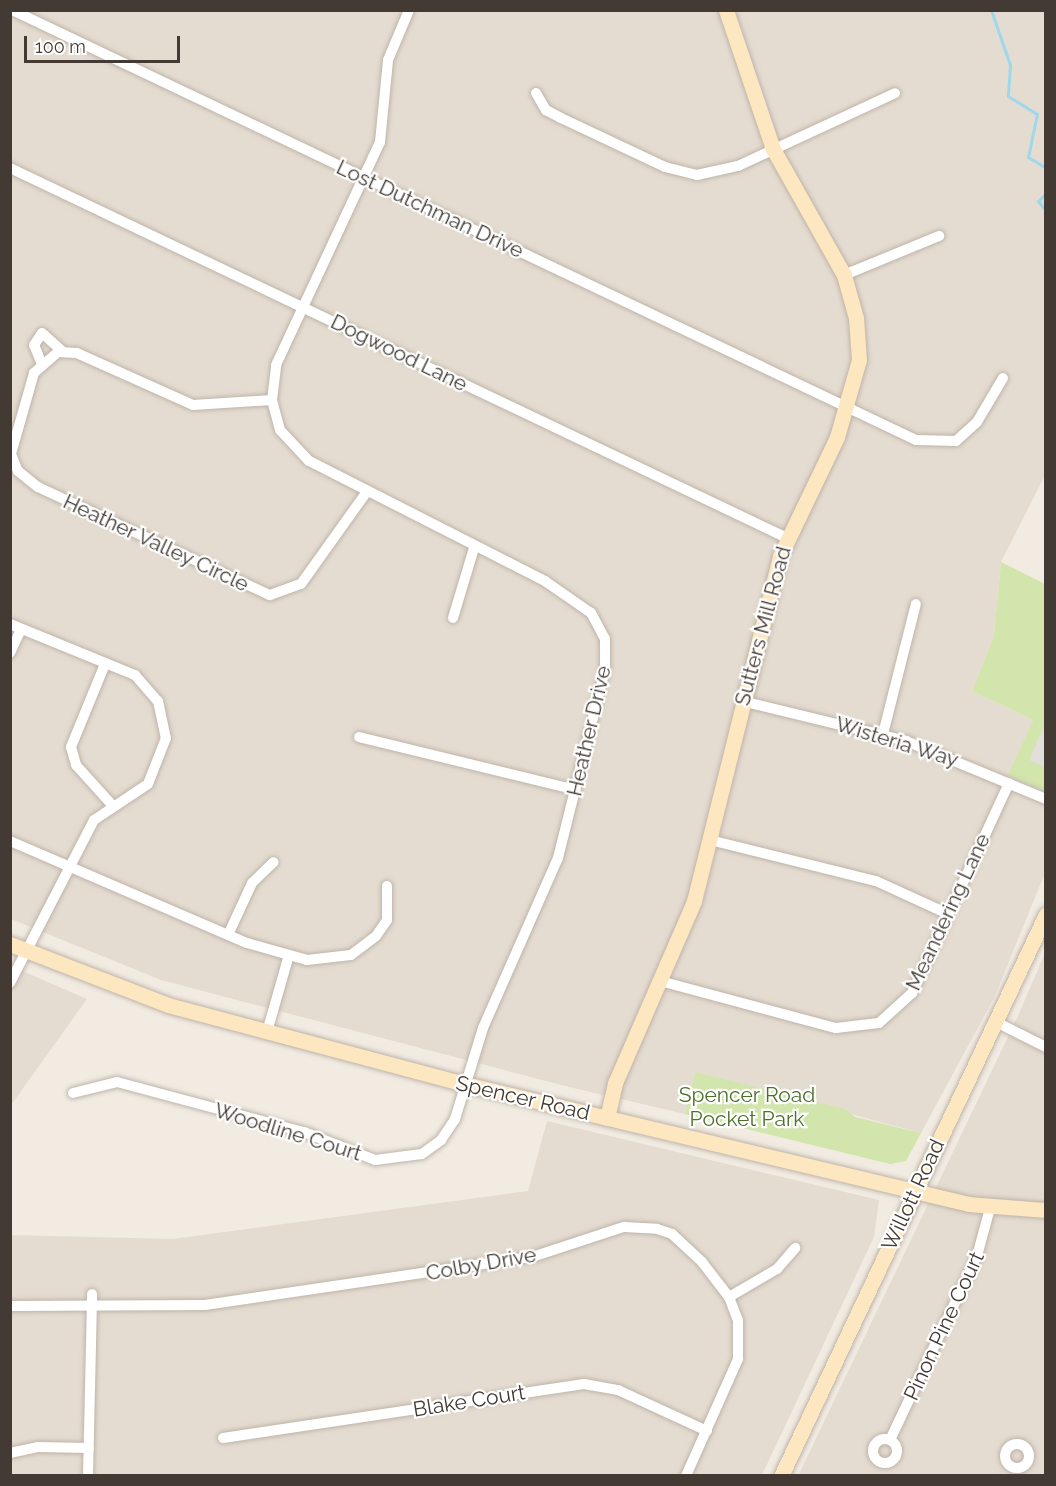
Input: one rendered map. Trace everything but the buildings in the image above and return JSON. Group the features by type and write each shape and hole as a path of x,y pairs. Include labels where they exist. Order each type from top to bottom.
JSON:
{"main road":[{"name":"Sutters Mill Road","path":"607,1118 615,1083 694,901 742,701 787,538 848,407 860,346 844,275 773,149 726,10"},
{"name":"Willott Road","path":"781,1476 914,1191 998,1023 1046,914"},
{"name":"Spencer Road","path":"10,944 130,993 465,1084 990,1208 1046,1210"}],"street":[{"name":"Lost Dutchman Drive","path":"12,10 922,442 956,441"},
{"path":"272,400 276,364 364,177 384,127 388,60 409,10"},
{"path":"536,93 546,110 680,173 724,171 896,93"},
{"name":"Dogwood Lane","path":"10,168 787,538"},
{"path":"844,275 939,236"},
{"name":"Heather Valley Circle","path":"272,400 193,405 77,352 62,351 42,333 34,345 41,362 12,443 18,471 38,487 259,591 282,594 302,584 366,493"},
{"path":"41,362 62,351"},
{"path":"961,454 956,441 977,422 1002,378"},
{"name":"Heather Drive","path":"272,400 280,430 295,451 366,493 567,592 591,612 605,639 605,669 576,790 550,882 483,1028 465,1084"},
{"path":"453,618 474,548"},
{"path":"883,734 916,604"},
{"path":"10,624 127,671 152,692 166,738 148,784 94,820 30,953 10,983"},
{"path":"10,652 21,629"},
{"path":"105,664 70,747 76,765 113,806"},
{"name":"Wisteria Way","path":"742,701 883,734 1046,799"},
{"path":"359,737 576,790"},
{"name":"Meandering Lane","path":"660,981 812,1023 866,1028 892,1015 912,993 1009,783"},
{"path":"710,840 876,881 948,914"},
{"path":"10,841 228,935 289,955 335,960 364,947 384,926 387,886"},
{"path":"228,935 252,883 274,862"},
{"path":"267,1032 289,955"},
{"path":"998,1023 1046,1047"},
{"name":"Woodline Court","path":"73,1092 117,1083 304,1132 387,1161 422,1154 441,1140 465,1084"},
{"name":"Pinon Pine Court","path":"891,1440 977,1256 990,1208"},
{"name":"Colby Drive","path":"10,1306 91,1307 228,1302 532,1257 624,1227 643,1226 686,1244 729,1297 738,1320 738,1359 686,1476"},
{"path":"729,1297 777,1269 795,1248"},
{"path":"88,1476 92,1294"},
{"name":"Blake Court","path":"223,1438 584,1384 618,1390 707,1431"},
{"path":"10,1453 38,1447 89,1448"}],"shaded area":[{"path":"10,11 1045,11 1045,475 1001,562 994,636 972,691 1033,720 1009,775 1045,792 1045,873 994,998 921,1133 695,1072 685,1114 565,1086 161,980 11,919"},
{"path":"1046,724 1045,767 1029,760"},
{"path":"1045,953 1045,1475 798,1476 1017,1018"},
{"path":"11,966 87,999 11,1105"},
{"path":"547,1121 879,1200 874,1237 762,1475 11,1476 11,1235 173,1239 528,1191"}],"green space":[{"path":"1001,562 1045,584 1045,792 1008,775 1033,720 972,691 994,636"},
{"name":"Spencer Road Pocket Park","path":"695,1072 845,1109 855,1117 921,1133 906,1161 890,1164 685,1114"}],"waterway":[{"path":"991,10 1010,65 1008,96 1037,114 1028,157 1046,168"},
{"path":"1046,193 1038,201 1046,211"}]}
